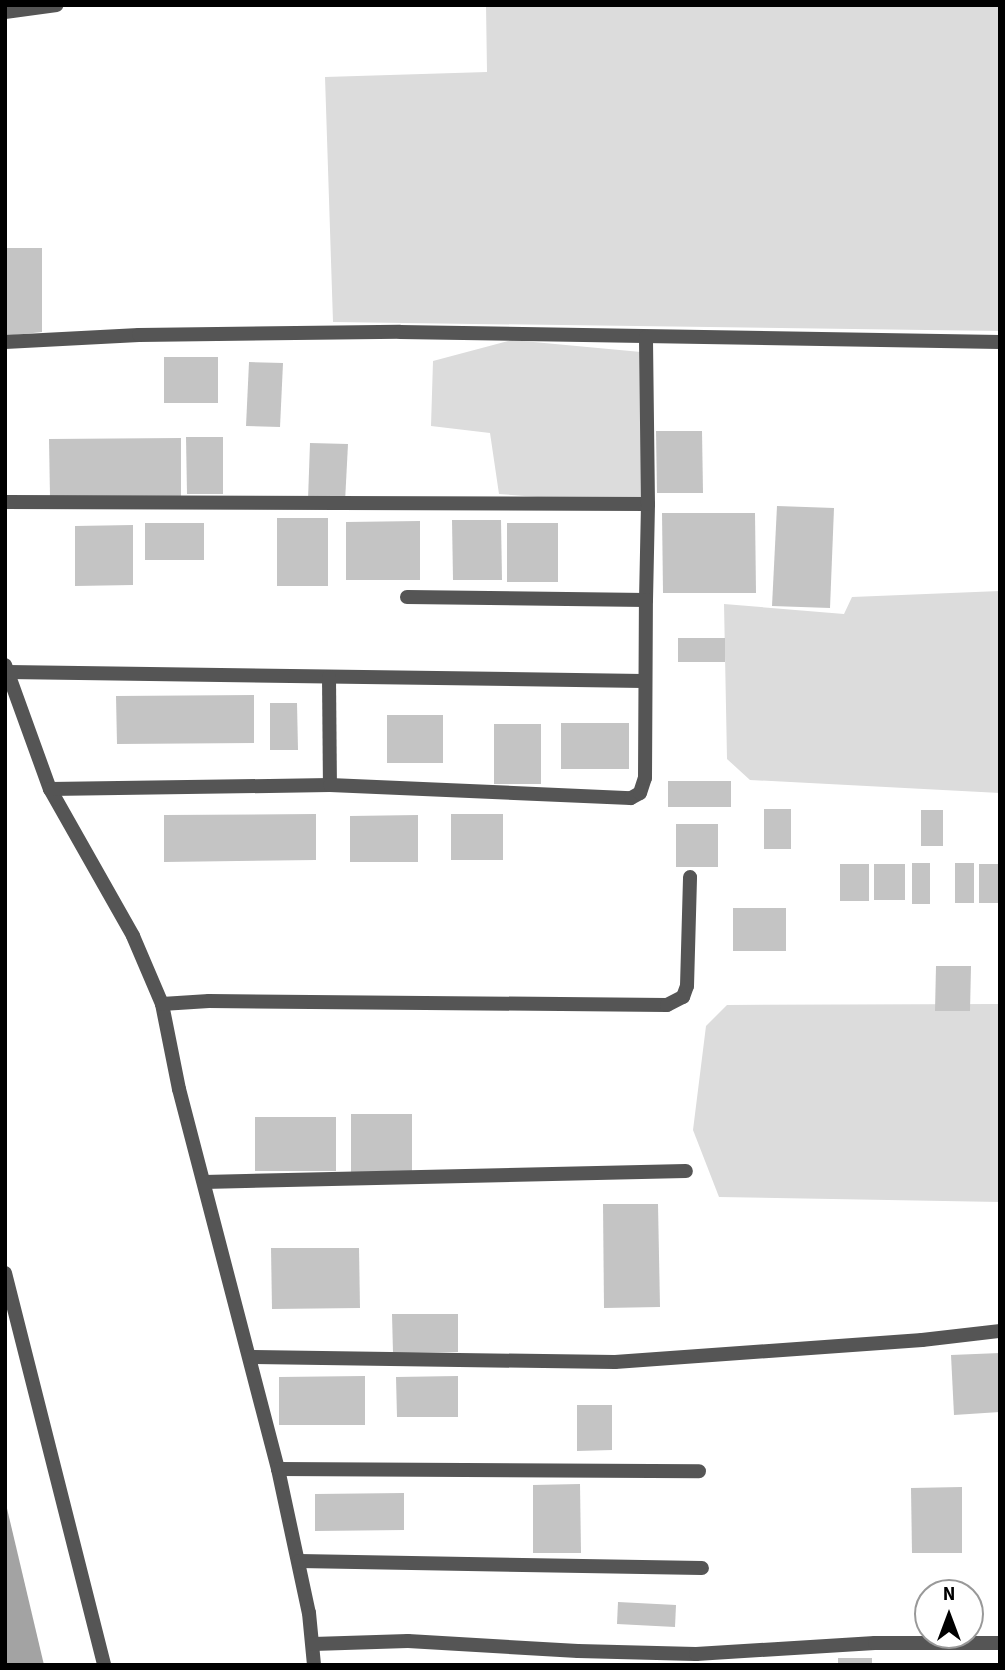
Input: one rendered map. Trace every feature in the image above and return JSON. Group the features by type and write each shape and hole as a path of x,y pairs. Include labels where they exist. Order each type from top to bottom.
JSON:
{"street":[{"path":"5,12 57,5"},
{"path":"5,342 138,335 374,332 1000,342"},
{"path":"50,789 330,785 631,798 640,793 645,778 643,681 648,504 646,337"},
{"path":"5,502 648,504"},
{"path":"407,597 646,600"},
{"path":"314,1665 299,1561 278,1469 179,1089 162,1004 133,936 50,789 6,668 330,677 643,681"},
{"path":"330,677 330,785"},
{"path":"162,1004 209,1000 667,1005 684,997 687,986 691,877"},
{"path":"204,1182 686,1171"},
{"path":"5,1273 104,1665"},
{"path":"250,1357 572,1363 636,1361 1000,1331"},
{"path":"278,1469 699,1471"},
{"path":"299,1561 702,1568"},
{"path":"313,1644 408,1641 578,1651 696,1654 875,1643 1000,1643"}],"shaded area":[{"path":"486,5 1000,5 1000,331 333,322 325,77 487,72"},
{"path":"512,340 641,352 642,505 499,494 490,433 431,426 433,361"},
{"path":"1000,591 1000,793 750,780 727,759 724,604 844,614 852,597"},
{"path":"1000,1004 1000,1202 719,1197 693,1130 706,1026 727,1005"},
{"path":"5,1500 44,1665 5,1665"}],"building":[{"path":"5,248 42,248 42,332 5,336"},
{"path":"164,357 218,357 218,403 164,403"},
{"path":"249,362 283,363 280,427 246,426"},
{"path":"656,431 702,431 703,493 657,493"},
{"path":"186,437 223,437 223,494 187,494"},
{"path":"181,438 181,496 50,497 49,439"},
{"path":"310,443 348,444 345,502 308,500"},
{"path":"777,506 834,508 830,608 772,606"},
{"path":"662,513 755,513 756,593 663,593"},
{"path":"277,518 328,518 328,586 277,586"},
{"path":"452,520 501,520 502,580 453,580"},
{"path":"420,521 420,580 346,580 346,522"},
{"path":"145,523 204,523 204,560 145,560"},
{"path":"507,523 558,523 558,582 507,582"},
{"path":"133,525 133,585 75,586 75,526"},
{"path":"678,638 725,638 725,662 678,662"},
{"path":"254,695 254,743 117,744 116,696"},
{"path":"270,703 297,703 298,750 270,750"},
{"path":"387,715 443,715 443,763 387,763"},
{"path":"561,723 629,723 629,769 561,769"},
{"path":"494,724 541,724 541,784 494,784"},
{"path":"668,781 731,781 731,807 668,807"},
{"path":"764,809 791,809 791,849 764,849"},
{"path":"921,810 943,810 943,846 921,846"},
{"path":"316,814 316,860 164,862 164,815"},
{"path":"451,814 503,814 503,860 451,860"},
{"path":"418,815 418,862 350,862 350,816"},
{"path":"676,824 718,824 718,867 676,867"},
{"path":"912,863 930,863 930,904 912,904"},
{"path":"955,863 974,863 974,903 955,903"},
{"path":"840,864 869,864 869,901 840,901"},
{"path":"874,864 905,864 905,900 874,900"},
{"path":"979,864 1000,864 1000,903 979,903"},
{"path":"733,908 786,908 786,951 733,951"},
{"path":"936,966 971,966 970,1011 935,1011"},
{"path":"351,1114 412,1114 412,1173 351,1173"},
{"path":"255,1117 336,1117 336,1171 255,1171"},
{"path":"603,1204 658,1204 660,1307 604,1308"},
{"path":"271,1248 359,1248 360,1308 272,1309"},
{"path":"392,1314 458,1314 458,1352 393,1353"},
{"path":"1000,1353 1000,1412 954,1415 951,1355"},
{"path":"365,1376 365,1425 279,1425 279,1377"},
{"path":"458,1376 458,1417 397,1417 396,1377"},
{"path":"577,1405 612,1405 612,1450 577,1451"},
{"path":"580,1484 581,1553 533,1553 533,1485"},
{"path":"962,1487 962,1553 912,1553 911,1488"},
{"path":"404,1493 404,1530 315,1531 315,1494"},
{"path":"618,1602 676,1605 675,1627 617,1624"},
{"path":"838,1658 872,1658 872,1665 838,1665"}]}
